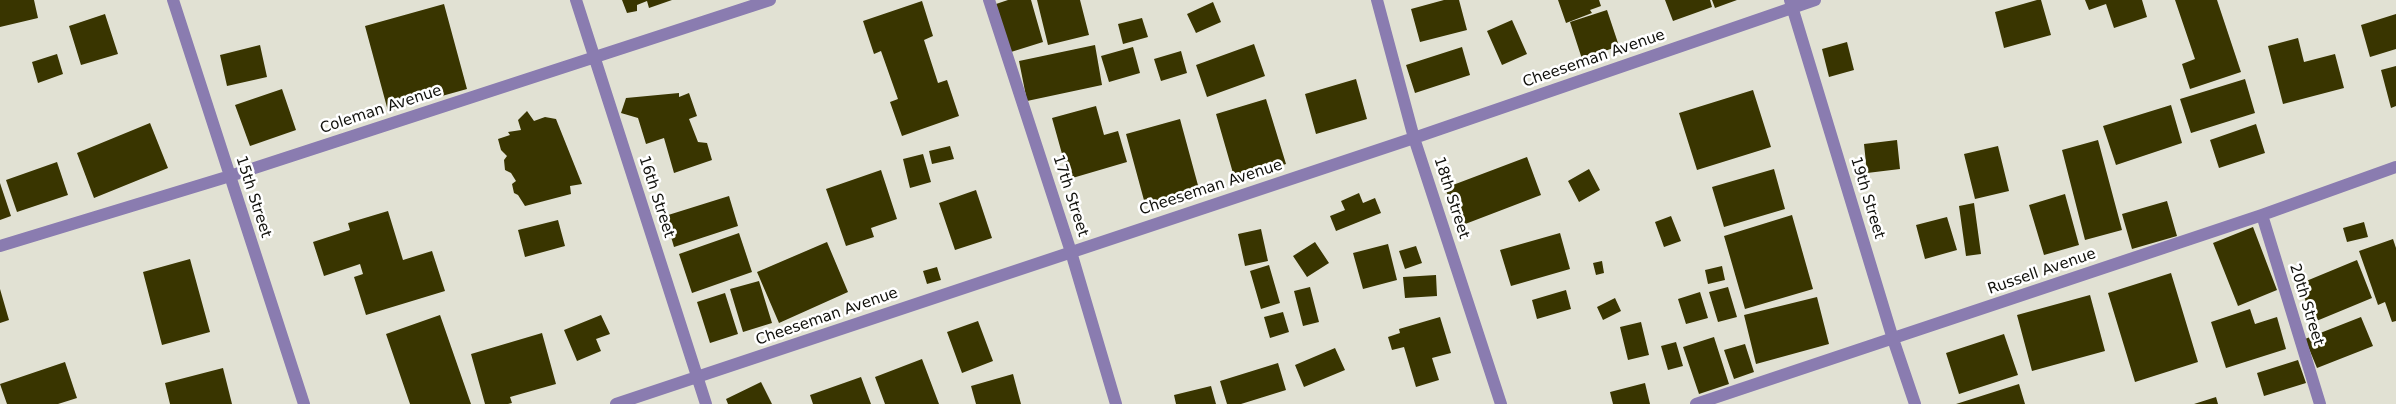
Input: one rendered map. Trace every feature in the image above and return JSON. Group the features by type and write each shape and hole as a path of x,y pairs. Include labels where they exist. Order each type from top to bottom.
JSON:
{"street":[{"name":"15th Street","path":"172,0 304,404"},
{"name":"16th Street","path":"576,0 706,404"},
{"name":"Coleman Avenue","path":"0,246 230,176 770,0"},
{"name":"17th Street","path":"989,0 1071,252 1116,404"},
{"name":"18th Street","path":"1377,0 1414,138 1501,404"},
{"name":"Cheeseman Avenue","path":"616,404 1414,138 1791,4 1815,0"},
{"name":"19th Street","path":"1791,4 1893,339 1915,404"},
{"name":"Russell Avenue","path":"1696,404 2262,215 2396,167"},
{"name":"20th Street","path":"2262,215 2320,404"}],"building":[{"path":"0,0 34,0 38,18 0,27"},
{"path":"622,0 672,0 649,8 647,1 637,5 637,11 627,13"},
{"path":"1008,0 1031,0 1043,42 1011,52 996,4"},
{"path":"1037,0 1080,0 1089,35 1048,45"},
{"path":"1444,0 1459,0 1467,30 1420,42 1411,9"},
{"path":"1558,0 1599,0 1601,6 1590,10 1592,13 1566,23"},
{"path":"1665,0 1710,0 1712,7 1673,21"},
{"path":"1712,0 1737,0 1715,8"},
{"path":"2041,0 2051,35 2004,48 1995,12"},
{"path":"2085,0 2142,0 2147,17 2114,28 2106,4 2089,10"},
{"path":"2175,0 2217,0 2241,72 2190,89 2182,64 2195,59"},
{"path":"922,1 933,36 924,40 938,83 947,80 959,116 902,136 890,102 898,99 881,51 874,54 863,21"},
{"path":"1213,2 1221,22 1196,33 1187,14"},
{"path":"444,4 467,89 388,111 365,26"},
{"path":"1607,10 1619,46 1582,59 1570,22"},
{"path":"105,14 118,54 81,65 69,26"},
{"path":"2396,14 2396,49 2370,57 2361,25"},
{"path":"1142,18 1148,37 1123,44 1118,24"},
{"path":"1512,20 1527,54 1502,65 1487,31"},
{"path":"2298,38 2304,62 2335,54 2344,88 2283,104 2268,46"},
{"path":"1847,42 1854,70 1829,77 1822,49"},
{"path":"1254,44 1265,76 1207,97 1196,65"},
{"path":"260,45 267,77 227,86 220,55"},
{"path":"1095,45 1102,85 1027,101 1019,61"},
{"path":"1133,47 1140,73 1109,82 1101,56"},
{"path":"1462,47 1470,75 1415,93 1406,65"},
{"path":"1181,51 1187,73 1161,81 1154,59"},
{"path":"57,54 63,74 38,83 32,62"},
{"path":"2396,66 2396,106 2391,108 2381,70"},
{"path":"1356,79 1367,119 1316,134 1305,94"},
{"path":"2245,79 2255,113 2191,133 2180,99"},
{"path":"282,89 296,130 250,146 235,105"},
{"path":"1753,90 1771,147 1697,170 1679,113"},
{"path":"679,93 679,97 689,93 697,116 689,119 698,142 707,143 712,160 674,173 664,138 646,144 638,118 621,113 626,98"},
{"path":"1266,99 1286,164 1235,180 1216,114"},
{"path":"2171,105 2182,143 2116,165 2103,126"},
{"path":"1096,106 1104,135 1118,131 1127,162 1069,179 1052,118"},
{"path":"527,111 534,121 545,117 556,119 582,184 570,186 571,194 525,206 518,195 514,193 512,184 516,181 511,173 505,170 504,160 507,156 501,150 498,139 510,135 508,132 521,130 518,120"},
{"path":"1180,119 1199,189 1145,204 1126,134"},
{"path":"150,123 168,168 94,198 77,153"},
{"path":"2256,124 2265,153 2219,168 2210,140"},
{"path":"1897,140 1900,169 1867,173 1864,144"},
{"path":"2098,140 2122,230 2085,240 2062,150"},
{"path":"950,146 954,159 932,164 929,151"},
{"path":"1998,146 2009,191 1975,199 1964,154"},
{"path":"923,154 931,182 910,188 903,159"},
{"path":"1527,157 1541,195 1460,226 1445,188"},
{"path":"57,162 68,195 17,212 6,180"},
{"path":"1589,169 1600,190 1579,202 1568,181"},
{"path":"1774,169 1785,209 1724,227 1712,187"},
{"path":"881,170 897,219 871,228 874,237 846,246 826,189"},
{"path":"0,183 11,216 0,220"},
{"path":"976,190 992,238 955,250 939,203"},
{"path":"1359,193 1363,203 1375,198 1381,213 1336,231 1330,216 1345,210 1341,201"},
{"path":"2065,194 2079,245 2044,255 2029,205"},
{"path":"729,196 738,226 674,247 665,216"},
{"path":"2167,201 2177,236 2132,249 2122,214"},
{"path":"1974,203 1981,254 1966,256 1959,206"},
{"path":"388,211 403,260 432,251 445,291 366,315 354,277 363,274 360,264 324,276 313,242 350,230 348,223"},
{"path":"1792,215 1813,289 1745,309 1724,236"},
{"path":"1671,216 1681,241 1664,247 1655,222"},
{"path":"1947,217 1957,250 1925,259 1916,225"},
{"path":"558,220 565,246 525,257 518,230"},
{"path":"2364,222 2368,237 2347,242 2343,228"},
{"path":"2253,227 2277,290 2238,306 2213,243"},
{"path":"1261,229 1268,261 1245,266 1238,234"},
{"path":"739,233 752,272 692,293 679,254"},
{"path":"1560,233 1570,269 1511,286 1500,250"},
{"path":"2393,239 2396,248 2396,321 2392,322 2385,302 2378,305 2359,251"},
{"path":"827,242 848,292 779,323 757,272"},
{"path":"1315,242 1329,263 1307,277 1293,256"},
{"path":"1388,244 1397,280 1363,289 1353,253"},
{"path":"1416,246 1422,263 1405,269 1399,251"},
{"path":"190,259 210,332 162,345 143,272"},
{"path":"2357,260 2372,298 2314,322 2299,284"},
{"path":"1602,261 1604,273 1596,275 1593,263"},
{"path":"1269,265 1280,303 1261,309 1250,271"},
{"path":"1722,266 1725,280 1708,284 1705,270"},
{"path":"937,267 941,280 927,284 923,271"},
{"path":"2171,273 2198,362 2135,382 2108,293"},
{"path":"1436,275 1437,296 1405,298 1403,277"},
{"path":"759,281 772,323 743,332 730,289"},
{"path":"1310,287 1319,322 1303,326 1294,291"},
{"path":"1728,287 1737,317 1718,322 1709,292"},
{"path":"0,289 9,320 0,323"},
{"path":"1566,290 1571,309 1537,319 1532,300"},
{"path":"1700,292 1708,318 1686,324 1678,299"},
{"path":"725,293 738,334 710,343 697,302"},
{"path":"2090,295 2105,351 2032,371 2017,315"},
{"path":"1817,297 1829,344 1756,364 1744,315"},
{"path":"1615,298 1621,311 1603,320 1597,307"},
{"path":"2250,309 2255,324 2277,317 2286,349 2226,368 2211,322"},
{"path":"1283,312 1289,332 1270,338 1264,317"},
{"path":"440,315 471,404 410,404 386,334"},
{"path":"601,315 610,334 596,339 601,351 577,361 564,330"},
{"path":"1440,317 1451,353 1432,358 1439,380 1416,387 1404,347 1392,350 1388,337 1400,333 1399,329"},
{"path":"2361,317 2373,346 2317,368 2305,339"},
{"path":"978,321 993,361 962,373 947,332"},
{"path":"1641,322 1649,355 1628,360 1620,327"},
{"path":"542,333 556,384 510,397 512,403 485,404 471,354"},
{"path":"2004,334 2018,375 1959,394 1946,353"},
{"path":"1714,337 1729,384 1699,394 1683,347"},
{"path":"1676,342 1683,366 1668,370 1661,346"},
{"path":"1745,344 1754,372 1734,379 1724,350"},
{"path":"1335,348 1345,370 1304,387 1295,365"},
{"path":"922,359 939,404 885,404 875,377"},
{"path":"2298,360 2306,383 2264,396 2257,373"},
{"path":"65,362 77,398 58,404 7,404 0,384"},
{"path":"1278,363 1286,390 1241,404 1227,404 1220,381"},
{"path":"223,368 232,404 170,404 165,383"},
{"path":"1013,374 1021,404 976,404 971,386"},
{"path":"861,377 871,404 813,404 810,395"},
{"path":"761,382 772,404 728,404 726,399"},
{"path":"1645,383 1650,404 1613,404 1610,392"},
{"path":"2019,384 2025,404 1956,404"},
{"path":"1211,386 1216,404 1176,404 1174,395"},
{"path":"2216,397 2218,404 2194,404"}]}
